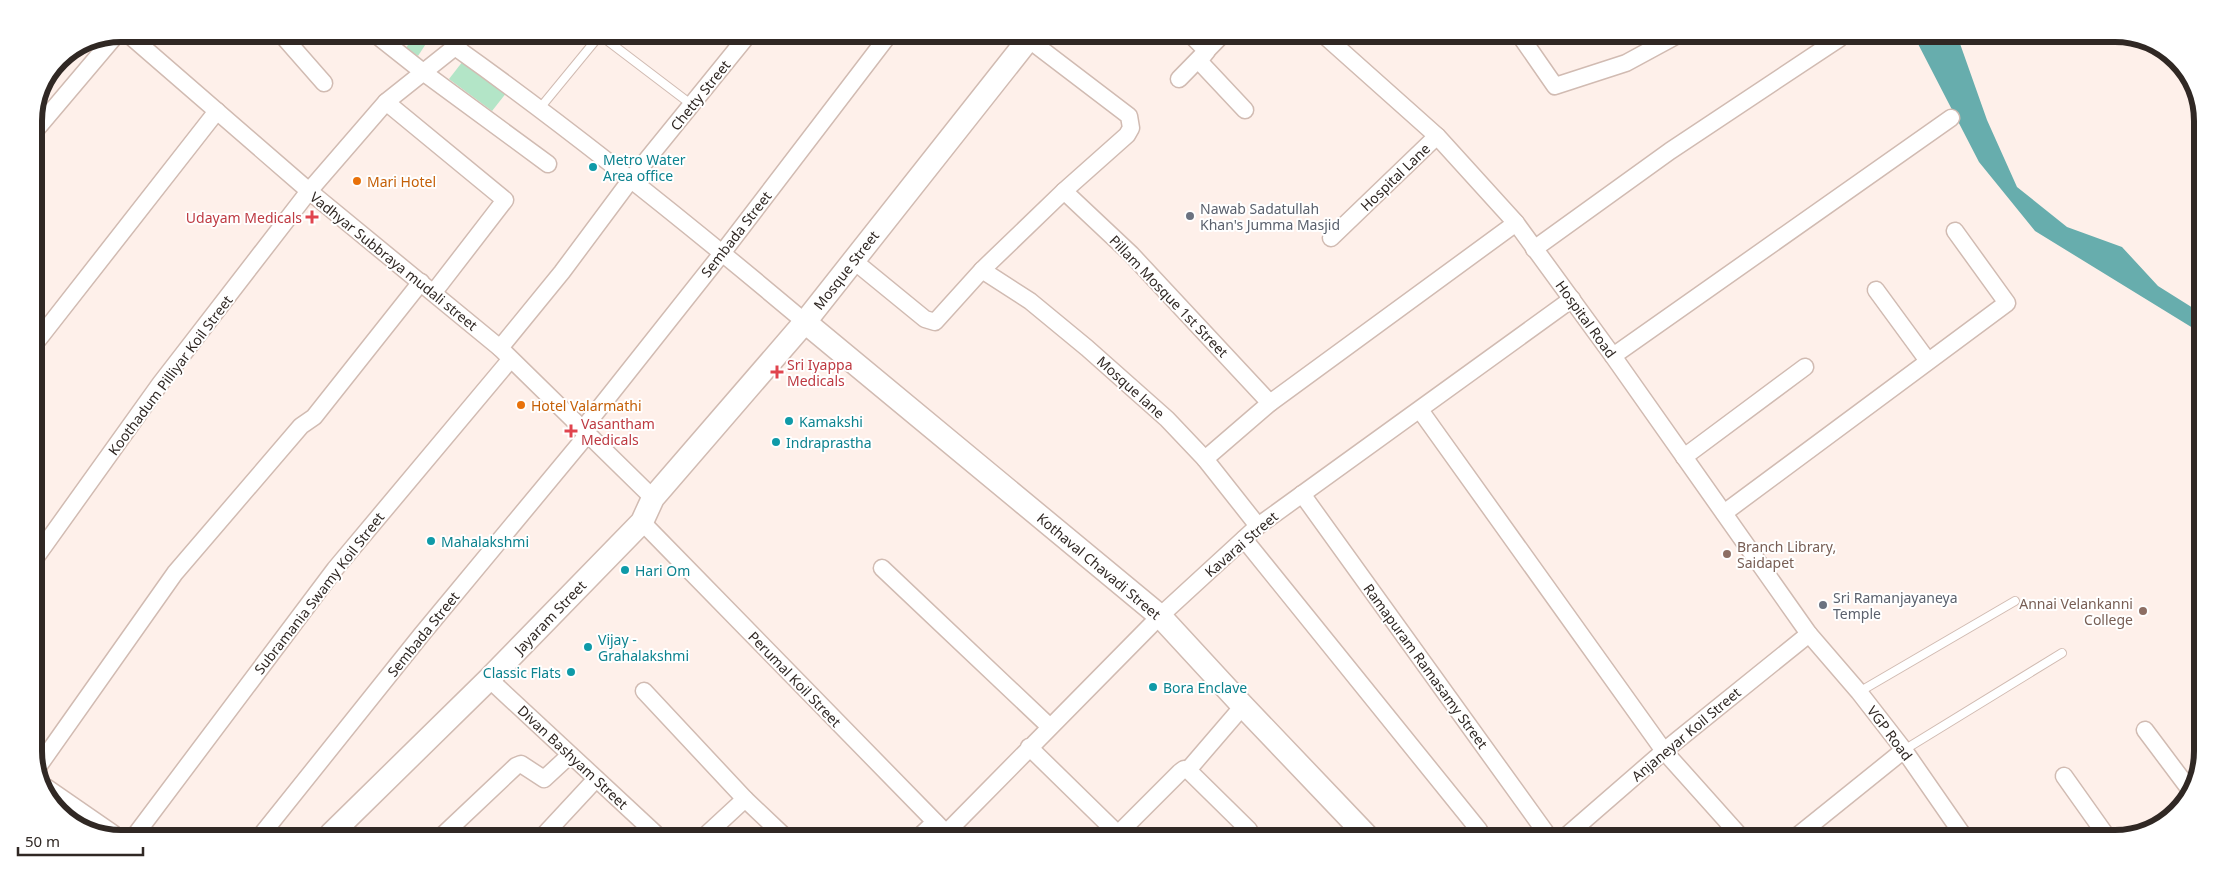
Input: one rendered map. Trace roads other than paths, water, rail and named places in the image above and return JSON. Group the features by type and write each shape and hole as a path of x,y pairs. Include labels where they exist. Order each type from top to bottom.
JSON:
{"main road":[{"name":"Mosque Street","path":"653,498 805,322 1027,42"},
{"name":"Kothaval Chavadi Street","path":"805,322 1160,616 1362,830"},
{"name":"Jayaram Street","path":"335,830 490,679 642,522 653,498"}],"street":[{"name":"Vadhyar Subbraya mudali street","path":"137,42 309,192 434,292 505,354 584,433 653,498"},
{"path":"288,42 324,83"},
{"path":"385,42 422,72 548,164"},
{"name":"Koothadum Pilliyar Koil Street","path":"43,548 160,384 309,192 386,102 459,42"},
{"path":"461,42 540,108 632,178 723,252 805,322"},
{"name":"Chetty Street","path":"632,178 742,42"},
{"name":"Sembada Street","path":"265,830 584,433 883,42"},
{"path":"854,261 930,322 935,322 940,319 982,270 1064,191 1127,136 1131,128 1129,116 1035,42"},
{"path":"1198,42 1207,51"},
{"path":"1179,79 1215,42"},
{"name":"Hospital Road","path":"1332,42 1437,136 1516,223 1613,356 1809,634"},
{"path":"1524,42 1555,86 1626,63 1665,42"},
{"path":"1534,249 1670,151 1834,42"},
{"path":"42,120 108,44"},
{"path":"1207,51 1199,61 1245,110"},
{"path":"386,102 506,200 434,292"},
{"path":"42,333 216,111"},
{"path":"1613,356 1951,118"},
{"name":"Hospital Lane","path":"1331,238 1437,136"},
{"name":"Subramania Swamy Koil Street","path":"139,830 334,569 505,354 562,272 632,178"},
{"name":"Pillam Mosque 1st Street","path":"1064,191 1131,254 1270,403"},
{"path":"1205,459 1270,403 1516,223"},
{"path":"1724,513 2006,303 1955,231"},
{"name":"Mosque lane","path":"982,270 1030,301 1088,348 1167,419 1205,459 1258,526"},
{"path":"43,759 175,573 301,426 314,417 421,282"},
{"path":"1876,290 1928,361"},
{"name":"Kavarai Street","path":"944,830 1160,616 1258,526 1572,300"},
{"path":"1684,457 1805,367"},
{"path":"1420,410 1664,751 1735,830"},
{"name":"Ramapuram Ramasamy Street","path":"1302,494 1544,830"},
{"name":"Perumal Koil Street","path":"642,522 944,830"},
{"path":"1244,540 1479,830"},
{"path":"882,568 1050,727"},
{"name":"Anjaneyar Koil Street","path":"1573,830 1664,751 1809,634"},
{"name":"VGP Road","path":"1809,634 1859,692 1904,750 1959,830"},
{"name":"Divan Bashyam Street","path":"490,679 652,830"},
{"path":"644,691 745,799 778,830"},
{"path":"1188,770 1243,706"},
{"path":"2145,730 2186,784"},
{"path":"1029,747 1113,830"},
{"path":"1806,830 1904,750"},
{"path":"448,830 516,766 522,764 544,779 570,755"},
{"path":"1123,830 1184,769 1188,770 1248,830"},
{"path":"2064,776 2102,830"},
{"path":"549,830 596,779"},
{"path":"56,795 104,828"},
{"path":"711,830 745,799"}],"lane":[{"path":"540,108 594,42"},
{"path":"609,42 692,105"},
{"path":"1859,692 2015,601"},
{"path":"1904,750 2062,653"}],"water":[{"path":"1917,42 1959,42 1987,120 2017,187 2067,227 2122,247 2158,286 2193,308 2193,328 2035,231 1979,162"}],"place":[{"name":"Metro Water Area office","path":"593,167"},
{"name":"Mari Hotel","path":"357,181"},
{"name":"Nawab Sadatullah Khan's Jumma Masjid","path":"1190,216"},
{"name":"Udayam Medicals","path":"312,217"},
{"name":"Sri Iyappa Medicals","path":"777,372"},
{"name":"Hotel Valarmathi","path":"521,405"},
{"name":"Kamakshi","path":"789,421"},
{"name":"Vasantham Medicals","path":"571,431"},
{"name":"Indraprastha","path":"776,442"},
{"name":"Mahalakshmi","path":"431,541"},
{"name":"Branch Library, Saidapet","path":"1727,554"},
{"name":"Hari Om","path":"625,570"},
{"name":"Sri Ramanjayaneya Temple","path":"1823,605"},
{"name":"Annai Velankanni College","path":"2143,611"},
{"name":"Vijay - Grahalakshmi","path":"588,647"},
{"name":"Classic Flats","path":"571,672"},
{"name":"Bora Enclave","path":"1153,687"}]}
